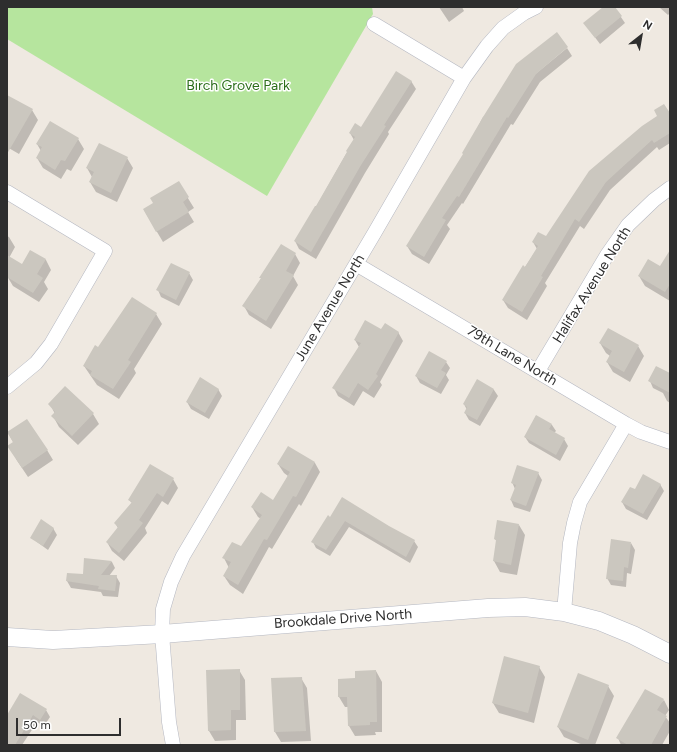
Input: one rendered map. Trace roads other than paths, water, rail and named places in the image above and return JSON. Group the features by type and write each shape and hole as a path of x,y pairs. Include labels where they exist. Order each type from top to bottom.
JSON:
{"street":[{"name":"June Avenue North","path":"173,745 169,722 162,634 163,609 171,582 183,556 464,78 487,46 504,28 530,8"},
{"path":"374,24 464,78"},
{"name":"Halifax Avenue North","path":"538,371 607,255 628,225 654,200 670,188"},
{"path":"7,192 105,251 51,344 36,363 7,387"},
{"name":"79th Lane North","path":"356,264 626,424 641,432 670,442"},
{"path":"564,612 570,544 580,502 626,424"},
{"name":"Brookdale Drive North","path":"7,637 53,640 162,634 488,608 526,608 564,612 598,621 633,634 670,654"}],"park label":[{"name":"Birch Grove Park","path":"238,86"}]}
